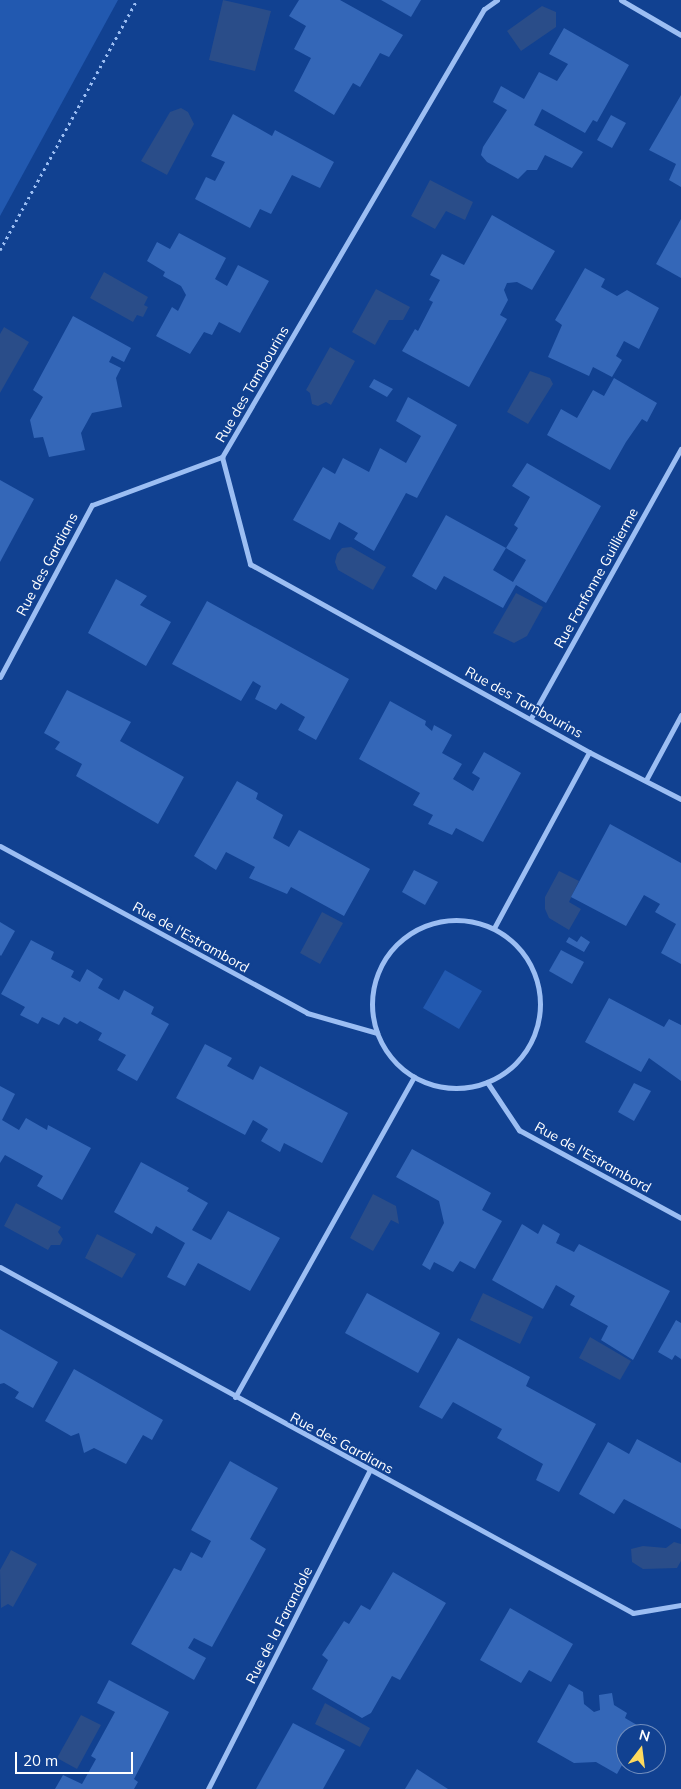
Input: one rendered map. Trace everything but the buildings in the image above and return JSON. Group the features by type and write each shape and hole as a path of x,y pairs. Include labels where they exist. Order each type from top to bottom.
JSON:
{"street":[{"name":"Rue des Tambourins","path":"496,0 484,9 222,457 250,564 531,718 589,752 681,799"},
{"path":"622,0 681,35"},
{"name":"Rue Fanfonne Guillierme","path":"531,718 681,449"},
{"name":"Rue des Gardians","path":"0,677 92,505 222,457"},
{"path":"646,780 681,716"},
{"path":"494,928 589,752"},
{"name":"Rue de l'Estrambord","path":"0,846 307,1014 378,1033"},
{"path":"467,920 494,928 517,945 528,960 540,994 539,1022 529,1047 511,1068 487,1082 462,1088 438,1086 414,1077 392,1058 378,1033 372,1004 376,977 390,951 411,932 438,921 467,920"},
{"path":"235,1397 414,1077"},
{"name":"Rue de l'Estrambord","path":"487,1082 519,1130 681,1218"},
{"name":"Rue des Gardians","path":"0,1267 235,1397 633,1612 681,1604"},
{"name":"Rue de la Farandole","path":"208,1789 370,1470"}],"path":[{"path":"0,250 137,0"}],"shaded area":[{"path":"0,0 118,0 0,216"},
{"path":"223,0 271,11 255,71 209,60"},
{"path":"542,6 556,12 556,27 521,51 507,31"},
{"path":"181,108 188,112 194,124 167,175 141,161 170,112"},
{"path":"430,180 473,202 465,220 446,211 435,229 411,216"},
{"path":"104,272 148,297 144,305 148,307 143,317 137,315 133,322 90,298"},
{"path":"376,289 410,307 403,320 389,320 375,345 352,332"},
{"path":"4,327 29,342 0,393 0,334"},
{"path":"330,347 355,361 331,405 326,402 318,406 312,404 310,393 306,390"},
{"path":"530,371 550,378 553,384 528,424 507,412"},
{"path":"351,547 386,567 373,590 338,570 335,562 337,554 342,548"},
{"path":"516,593 543,607 527,636 514,643 493,633"},
{"path":"559,871 579,881 569,902 581,909 569,930 549,918 545,909 545,897"},
{"path":"322,912 343,923 320,964 300,953"},
{"path":"445,970 482,991 459,1029 423,1008"},
{"path":"373,1194 396,1206 399,1224 391,1220 373,1251 350,1238"},
{"path":"16,1203 61,1227 58,1232 63,1239 60,1245 51,1245 48,1250 4,1226"},
{"path":"97,1234 136,1254 122,1278 85,1258"},
{"path":"483,1293 533,1317 520,1344 470,1320"},
{"path":"590,1337 631,1361 620,1380 579,1358"},
{"path":"674,1542 681,1544 681,1561 677,1568 643,1569 632,1562 631,1549 643,1546 666,1548"},
{"path":"11,1550 37,1564 13,1607 8,1604 1,1608 0,1570"},
{"path":"325,1703 370,1728 360,1747 315,1724"},
{"path":"81,1715 101,1725 77,1769 57,1758"}]}
